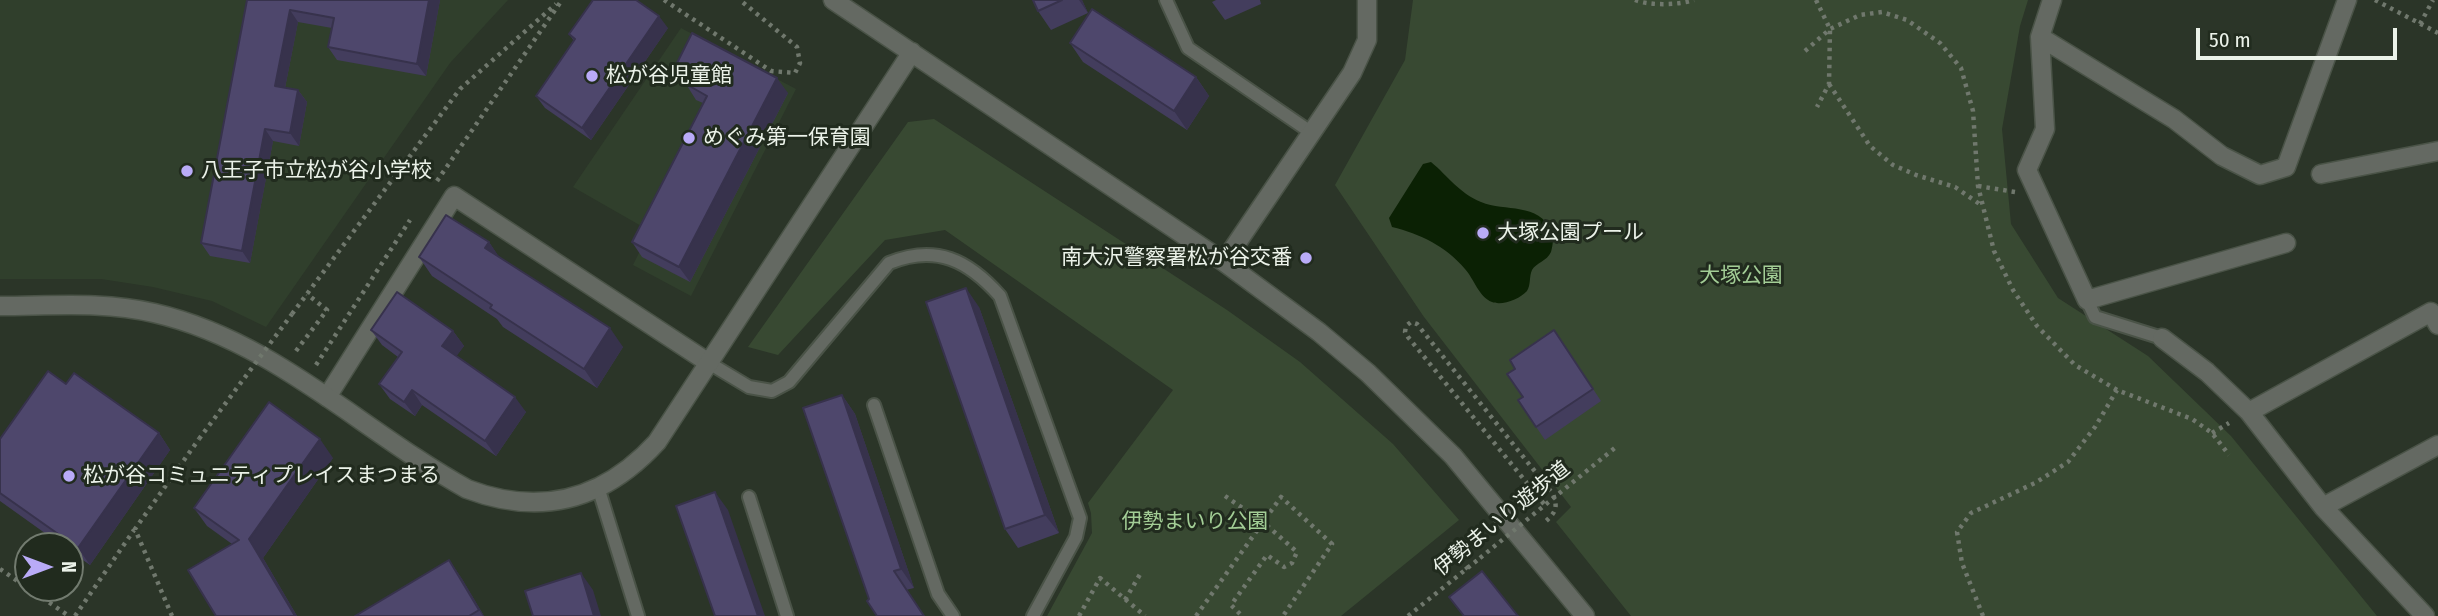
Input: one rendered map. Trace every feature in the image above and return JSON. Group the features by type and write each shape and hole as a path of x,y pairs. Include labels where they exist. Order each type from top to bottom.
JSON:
{"street":[{"path":"834,0 1224,262 1319,331 1415,416 1453,456 1585,616"},
{"path":"1224,262 1352,74 1367,40 1367,0"},
{"path":"2052,0 2040,37 2045,129 2027,170 2087,300 2286,243"},
{"path":"2040,37 2174,119 2222,156 2260,175 2286,167 2347,0"},
{"path":"0,306 103,305 152,312 188,322 239,344 327,397 447,478 488,497 516,503 574,497 598,487 640,460 657,442 912,52"},
{"path":"2321,174 2438,151"},
{"path":"327,397 454,196 709,363"},
{"path":"2249,412 2431,312 2438,325"},
{"path":"2162,338 2207,372 2249,412 2323,507 2425,616"},
{"path":"2323,507 2438,445"}],"lane":[{"path":"1166,0 1188,48 1312,133"},
{"path":"709,363 750,387 772,391 789,382 889,262 908,255 939,255 965,264 983,277 1000,296 1080,518 1076,537 1033,616"},
{"path":"2087,300 2095,317 2162,338"},
{"path":"874,405 939,594 953,616"},
{"path":"598,487 638,616"},
{"path":"749,497 787,616"}],"path":[{"path":"75,616 199,439 460,89 560,0"},
{"path":"664,0 771,71 795,74 800,63 797,47 740,0"},
{"path":"1635,0 1642,3 1686,3 1694,0"},
{"path":"1816,0 1830,29 1829,84 1817,107"},
{"path":"2375,0 2438,33"},
{"path":"2420,24 2433,0"},
{"path":"1805,51 1830,29 1860,15 1882,12 1907,20 1940,43 1961,68 1973,111 1978,186 1994,251 2013,290 2037,326 2075,365 2117,390 2192,419 2212,433 2229,455"},
{"path":"1829,84 1870,146 1877,152 1893,164 1916,175 1955,187 1982,206"},
{"path":"1978,186 2040,197"},
{"path":"295,352 327,310 307,294"},
{"path":"1544,504 1408,337 1406,326 1417,324 1553,494 1557,505 1555,513 1545,522"},
{"path":"1983,616 1962,563 1957,532 1971,513 2035,483 2068,462 2095,427 2117,390"},
{"name":"伊勢まいり遊歩道","path":"1408,616 1616,447"},
{"path":"1225,496 1297,552 1292,563 1284,567 1267,555 1231,604 1242,616"},
{"path":"1196,616 1281,497 1332,544 1283,616"},
{"path":"135,529 172,616"},
{"path":"1468,569 1455,553 1480,531"},
{"path":"0,569 69,616"},
{"path":"1125,600 1142,572"},
{"path":"1079,616 1100,578 1145,616"}],"shaded area":[{"name":"八王子市立松が谷小学校","path":"0,0 508,0 450,63 266,327 212,301 153,287 101,279 0,279"},
{"name":"めぐみ第一保育園","path":"681,28 796,89 691,296 633,265 650,231 573,187"},
{"name":"大塚公園プール","path":"1431,162 1473,198 1490,205 1530,212 1546,222 1553,236 1551,252 1532,270 1528,289 1520,297 1501,303 1487,300 1465,269 1441,247 1413,233 1392,227 1389,218 1423,164"}],"green space":[{"name":"大塚公園","path":"1413,0 2028,0 2020,26 2002,129 2011,224 2058,298 2148,356 2231,436 2377,616 1631,616 1556,522 1571,507 1424,317 1335,185 1405,60"},
{"name":"伊勢まいり公園","path":"934,119 1227,310 1300,362 1393,444 1459,520 1341,616 1047,616 1092,533 1088,503 1173,390 945,230 885,240 778,355 748,347 908,122"}],"building":[{"path":"247,0 429,0 417,64 328,47 334,18 290,10 275,86 298,90 290,133 265,129 242,251 201,243"},
{"path":"593,0 636,0 659,16 582,128 536,96 575,39 569,34"},
{"path":"1033,0 1062,0 1038,11"},
{"path":"1092,9 1196,77 1174,111 1070,43"},
{"path":"692,33 777,78 679,267 632,242 707,96 686,84 692,71 677,63"},
{"path":"446,215 489,242 485,248 610,328 584,369 490,308 492,305 419,257"},
{"path":"966,288 1045,515 1005,529 926,302"},
{"path":"397,292 453,331 442,346 515,397 485,441 412,390 404,402 379,384 402,352 371,330"},
{"path":"1554,330 1593,389 1536,427 1518,400 1523,397 1507,374 1515,369 1510,360"},
{"path":"48,371 66,384 74,373 159,433 84,539 84,532 55,532 0,493 0,439"},
{"path":"842,395 901,569 894,571 924,616 877,616 867,601 869,599 803,408"},
{"path":"269,402 320,439 249,539 295,616 216,616 188,570 239,540 194,508"},
{"path":"715,492 758,616 715,616 676,506"},
{"path":"449,560 479,610 469,616 355,616"},
{"path":"1482,571 1518,616 1464,616 1449,597"},
{"path":"581,573 594,616 533,616 525,591"}],"place":[{"name":"松が谷児童館","path":"592,76"},
{"name":"めぐみ第一保育園","path":"689,138"},
{"name":"八王子市立松が谷小学校","path":"187,171"},
{"name":"大塚公園プール","path":"1483,233"},
{"name":"南大沢警察署松が谷交番","path":"1306,258"},
{"name":"松が谷コミュニティプレイスまつまる","path":"69,476"}]}
